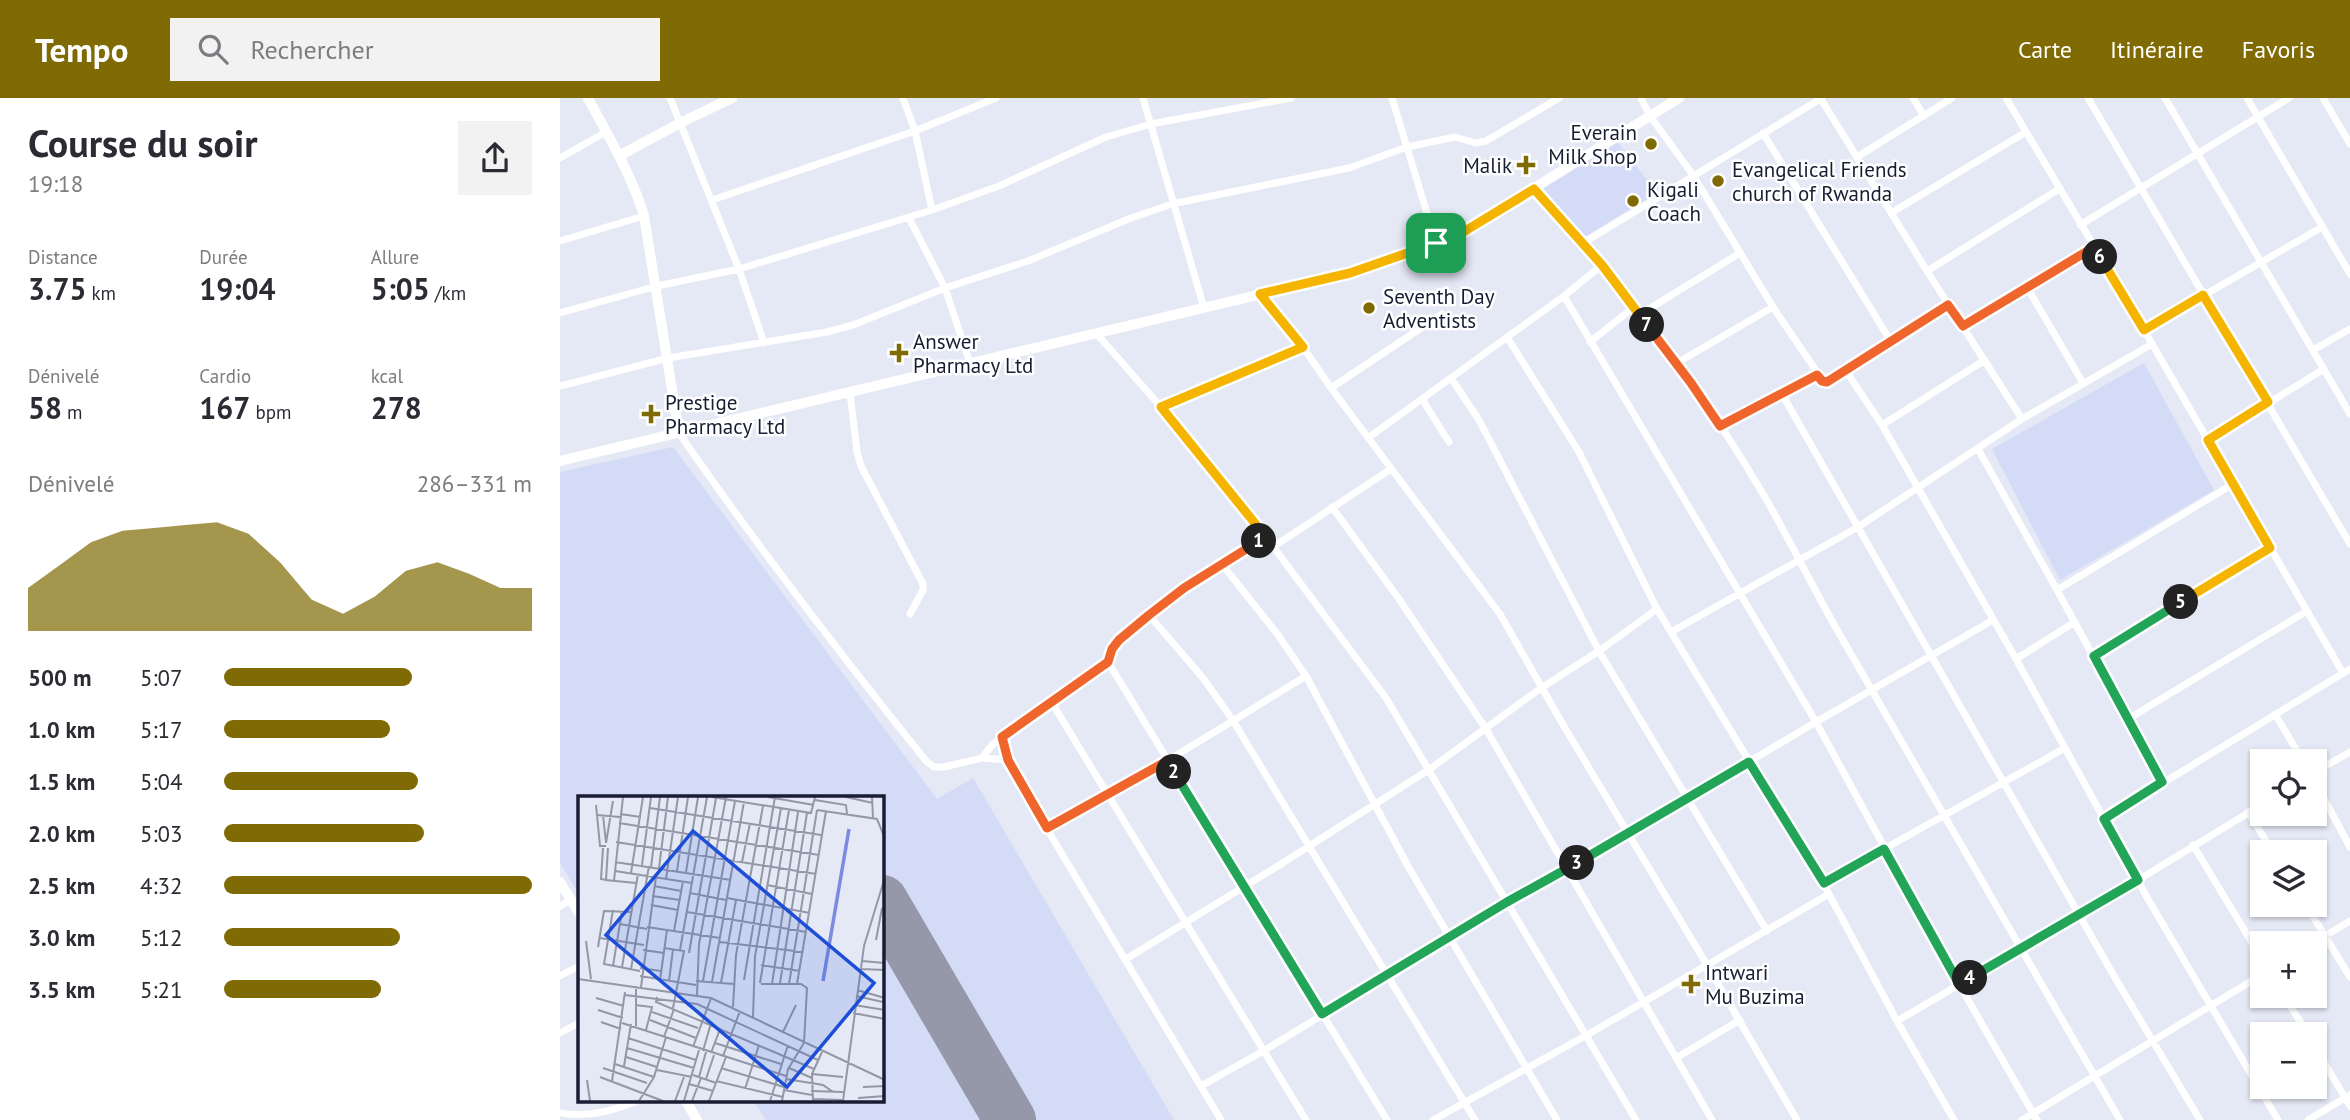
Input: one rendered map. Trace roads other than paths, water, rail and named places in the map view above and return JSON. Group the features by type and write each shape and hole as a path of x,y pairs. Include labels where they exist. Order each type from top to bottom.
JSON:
{"street":[{"path":"587,98 619,156 644,216 679,433 840,652 927,762 934,767 944,767 982,758 1008,760"},
{"path":"670,98 712,200 764,343"},
{"path":"619,156 732,98"},
{"path":"903,98 915,131 932,210"},
{"path":"712,200 915,131 996,98"},
{"path":"1143,98 1172,204 1205,308"},
{"path":"1231,98 1233,109"},
{"path":"560,313 657,286 738,270 909,218 999,186 1106,136 1152,124 1291,98"},
{"path":"1392,98 1436,243"},
{"path":"560,386 668,358 853,326 945,288 1028,261 1172,204 1349,168 1407,147 1455,137 1476,143 1486,141 1559,98"},
{"path":"1641,98 1650,116 1693,175 1773,307 1822,381 1827,382 1846,371 1890,340 1948,305"},
{"path":"560,461 1350,273 1465,231 1679,98"},
{"path":"1583,243 1822,98 1948,305 2022,419"},
{"path":"1913,98 1924,116"},
{"path":"1857,157 1952,98"},
{"path":"2006,98 2307,611 2347,671 2104,819"},
{"path":"2088,98 2350,544"},
{"path":"2165,98 2350,414"},
{"path":"2246,98 2350,274"},
{"path":"2080,225 2289,98"},
{"path":"2323,98 2350,144"},
{"path":"560,158 606,132"},
{"path":"1891,213 2026,132"},
{"path":"1763,133 1890,340"},
{"path":"1534,189 1602,265 1676,363 1766,499 1872,690 2120,1120"},
{"path":"1927,271 2059,190"},
{"path":"560,241 644,216"},
{"path":"909,218 945,288 970,363"},
{"path":"2144,330 2322,227"},
{"path":"1963,326 2094,247"},
{"path":"1639,315 1740,253"},
{"path":"1368,438 1564,296 1602,265"},
{"path":"2026,287 2083,383"},
{"path":"1260,294 1303,347 1489,598 1797,1120"},
{"path":"1564,296 1816,722 1884,849 2035,1117"},
{"path":"1590,342 1634,307"},
{"path":"1676,363 1773,307"},
{"path":"1331,388 1442,314"},
{"path":"2313,350 2350,329"},
{"path":"1096,333 1161,407 1266,537 1386,698 1636,1120"},
{"path":"1507,337 1579,452 1657,609 1824,883 1897,1021 1954,1120"},
{"path":"1671,632 1858,527 2022,419 2152,344"},
{"path":"1161,407 1303,347"},
{"path":"1882,425 1985,360"},
{"path":"2208,440 2324,369"},
{"path":"1846,371 1882,425 2138,880 2278,1120"},
{"path":"1720,426 1817,375"},
{"path":"1451,378 1479,420 1599,652 1767,931"},
{"path":"850,393 861,466 923,584 923,590 910,614"},
{"path":"1782,394 2200,1120"},
{"path":"1422,399 1449,442"},
{"path":"1978,449 2162,782"},
{"path":"1273,547 1391,469"},
{"path":"2057,590 2234,484"},
{"path":"1332,507 1399,599 1486,729 1712,1120"},
{"path":"982,758 1002,737 1108,662 1112,649 1119,640 1149,615 1221,564 1266,537"},
{"path":"2094,656 2270,548"},
{"path":"1221,564 1278,635 1306,676 1448,937 1557,1120"},
{"path":"1126,959 1430,769 1541,688 1599,652 1657,609"},
{"path":"2128,719 2307,611"},
{"path":"1149,615 1203,678 1232,719 1475,1120"},
{"path":"1201,1086 1265,1050 1507,902 1629,834 1993,620"},
{"path":"2016,659 2075,622"},
{"path":"1108,662 1387,1120"},
{"path":"1047,828 1167,761 1306,676"},
{"path":"1052,704 1306,1120"},
{"path":"2275,714 2296,749"},
{"path":"1002,737 1008,760 1221,1120"},
{"path":"1824,883 2065,748"},
{"path":"2327,765 2350,752"},
{"path":"2327,804 2350,847"},
{"path":"1897,1021 2138,880 2248,812 2266,840"},
{"path":"2193,845 2250,939"},
{"path":"560,882 578,911"},
{"path":"1433,1120 1587,1035 1829,894"},
{"path":"560,906 571,900"},
{"path":"2327,935 2350,921"},
{"path":"2327,939 2350,977"},
{"path":"560,976 578,967"},
{"path":"2022,1120 2035,1117 2095,1076 2250,982"},
{"path":"1676,1058 1740,1020"},
{"path":"560,1032 578,1023"},
{"path":"2327,1065 2348,1096 2350,1106"},
{"path":"2308,1120 2348,1096"},
{"path":"563,1116 594,1114 635,1102"},
{"path":"687,1102 697,1120"}],"place":[{"name":"Everain Milk Shop","path":"1651,144"},
{"name":"Malik","path":"1526,165"},
{"name":"Evangelical Friends church of Rwanda","path":"1718,181"},
{"name":"Kigali Coach","path":"1633,201"},
{"name":"Seventh Day Adventists","path":"1369,308"},
{"name":"Answer Pharmacy Ltd","path":"899,353"},
{"name":"Prestige Pharmacy Ltd","path":"651,414"},
{"name":"Intwari Mu Buzima","path":"1691,984"}]}
